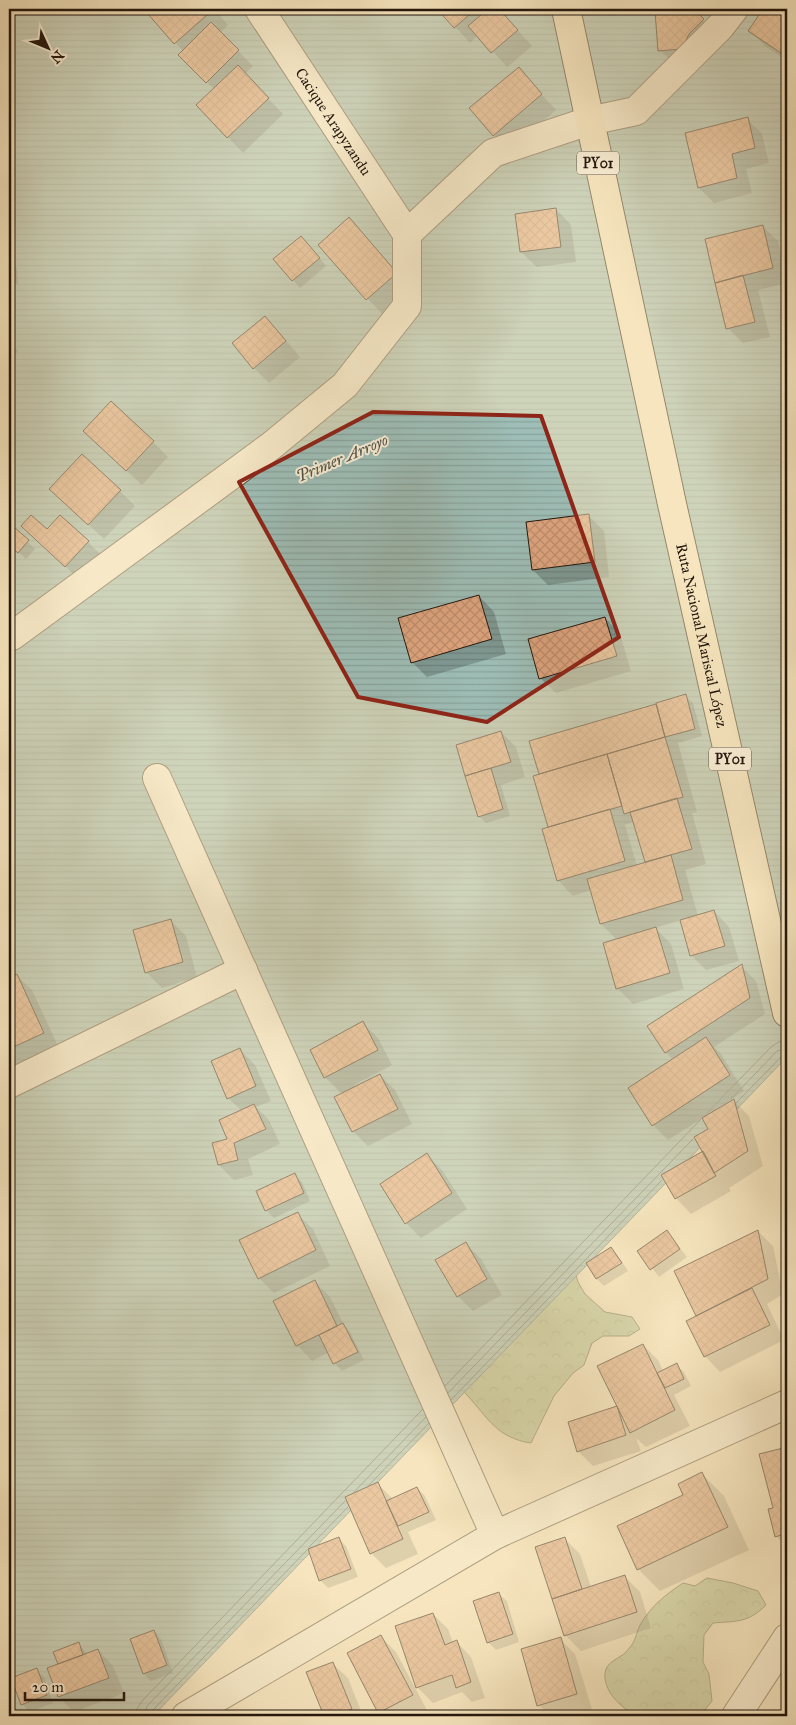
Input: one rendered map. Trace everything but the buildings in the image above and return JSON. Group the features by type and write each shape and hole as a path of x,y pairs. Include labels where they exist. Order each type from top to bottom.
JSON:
{"highway":[{"name":"PY01","path":"566,9 589,121"},
{"name":"Ruta Nacional Mariscal López","path":"589,121 672,504 787,1013"}],"street":[{"name":"Cacique Arapyzandu","path":"259,9 407,234"},
{"path":"9,633 12,636 271,446 345,385 407,306 407,234 493,153 589,121 636,111 720,27 734,9"},
{"path":"157,778 495,1534"},
{"path":"9,1084 243,970"},
{"path":"186,1716 495,1534 787,1404"},
{"path":"736,1716 787,1638"}],"highlighted area":[{"path":"373,412 541,416 619,637 487,722 358,697 239,482"}],"green space":[{"path":"566,1241 578,1282 585,1294 605,1312 632,1317 640,1329 629,1336 603,1336 592,1343 584,1365 573,1373 554,1396 531,1443 510,1437 501,1432 465,1392 446,1376"},
{"path":"707,1578 733,1583 758,1591 766,1605 748,1618 713,1623 704,1635 703,1662 709,1674 712,1701 700,1716 649,1717 628,1711 615,1699 606,1684 607,1666 629,1649 640,1625 659,1601 683,1583 695,1586"}],"water":[{"name":"Primer Arroyo","path":"9,9 787,9 787,1057 153,1716 9,1716"}]}
